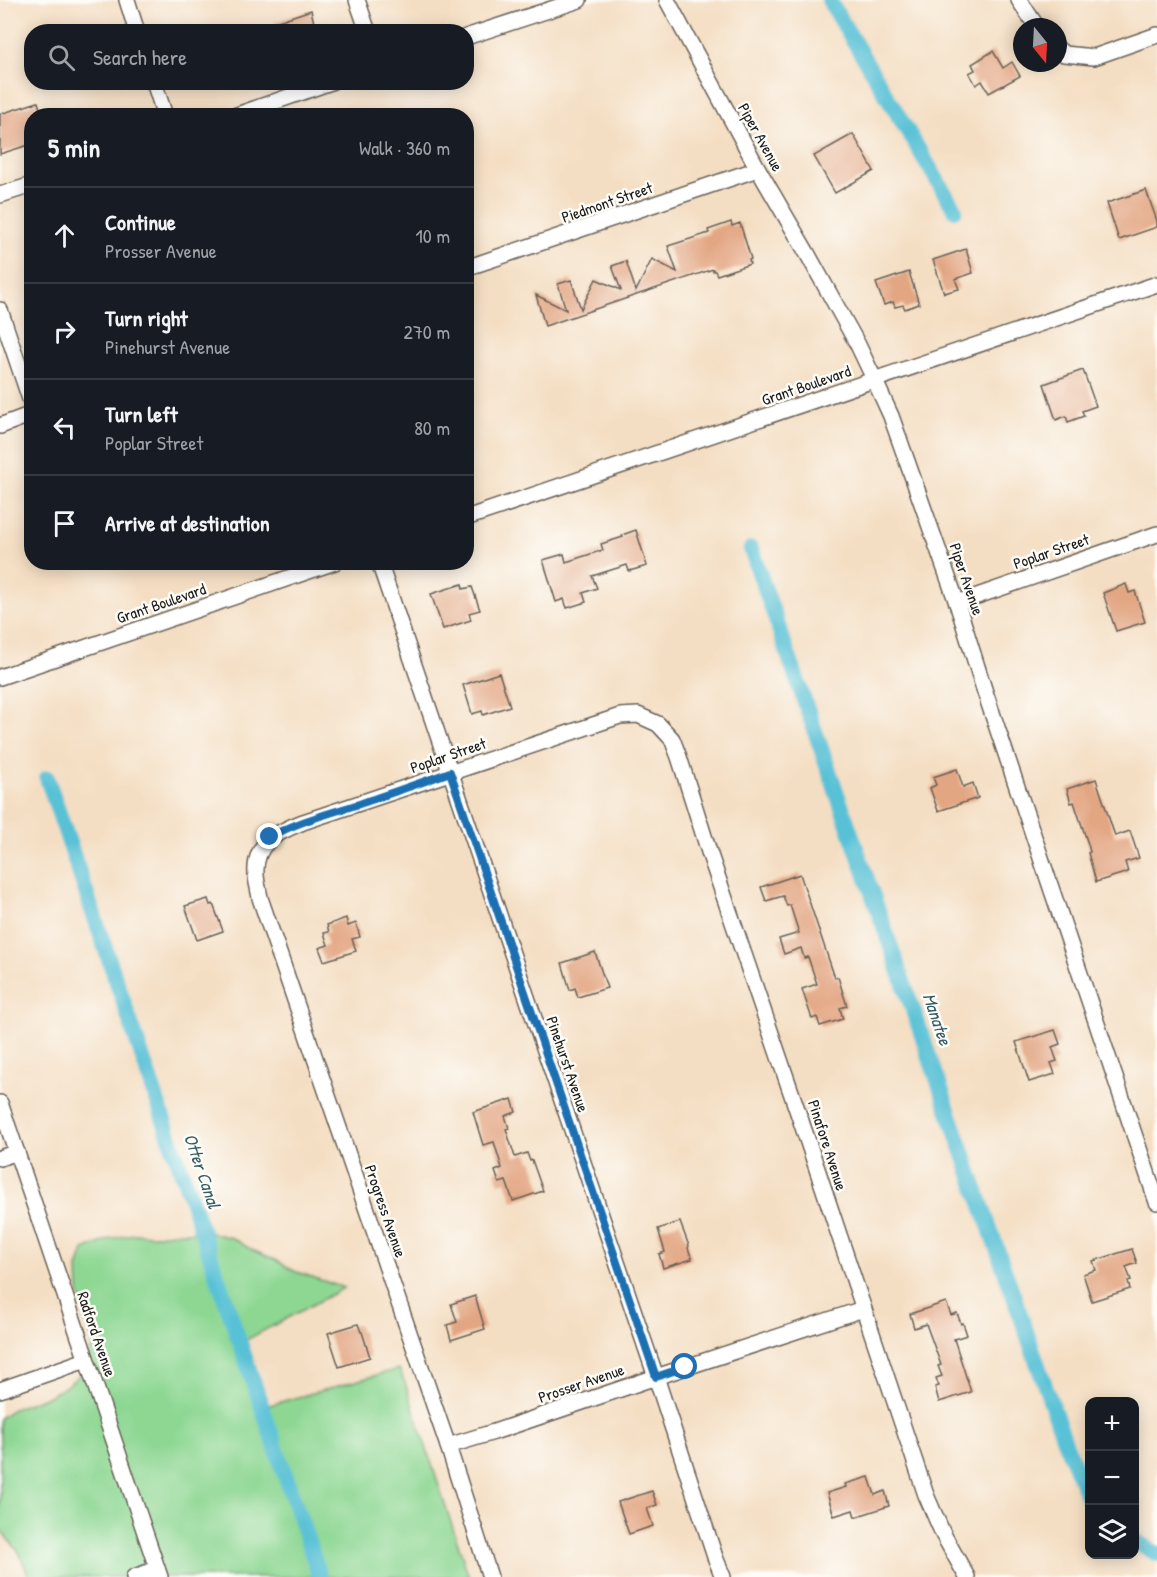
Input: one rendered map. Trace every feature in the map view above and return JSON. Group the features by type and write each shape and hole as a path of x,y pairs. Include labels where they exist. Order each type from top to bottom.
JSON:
{"street":[{"path":"127,0 134,24"},
{"path":"357,0 365,24"},
{"path":"474,34 579,0"},
{"name":"Piper Avenue","path":"667,0 858,345 891,416 957,603 1157,1202"},
{"path":"1019,0 1031,18"},
{"path":"1067,52 1094,57 1157,35"},
{"path":"157,90 162,108"},
{"path":"257,108 308,90"},
{"name":"Piedmont Street","path":"474,265 759,169"},
{"path":"0,195 24,188"},
{"name":"Grant Boulevard","path":"474,515 1157,284"},
{"path":"0,310 24,381"},
{"path":"0,426 24,417"},
{"name":"Poplar Street","path":"957,603 1157,534"},
{"name":"Grant Boulevard","path":"0,677 312,570"},
{"name":"Pinehurst Avenue","path":"382,570 723,1577"},
{"name":"Poplar Street","path":"258,854 270,837 286,828 620,716 638,715 658,724"},
{"name":"Pinafore Avenue","path":"658,724 672,739 679,757 926,1495 943,1534 968,1577"},
{"name":"Progress Avenue","path":"258,854 256,873 260,898 448,1446 490,1577"},
{"name":"Radford Avenue","path":"0,1103 159,1573"},
{"path":"0,1158 17,1152"},
{"name":"Prosser Avenue","path":"448,1446 863,1309"},
{"path":"0,1390 86,1360"},
{"path":"134,1577 159,1573"}],"green space":[{"path":"207,1232 232,1238 294,1271 344,1288 246,1340 266,1406 399,1369 469,1577 29,1577 19,1552 0,1529 0,1418 13,1409 51,1395 68,1385 86,1366 93,1343 79,1293 78,1268 84,1250 110,1239 134,1234 157,1235"}],"building":[{"path":"311,10 314,24 276,24 275,22"},
{"path":"993,51 1003,68 1012,62 1013,72 1018,72 1020,76 989,93 982,81 976,85 969,73 975,70 972,64"},
{"path":"38,102 40,108 24,108 24,146 0,154 0,114"},
{"path":"853,134 874,171 835,193 814,156"},
{"path":"1146,190 1157,227 1119,240 1107,203"},
{"path":"731,222 732,226 740,223 751,259 750,264 717,275 713,269 545,326 536,295 566,310 558,284 571,280 581,309 596,279 621,290 612,266 626,261 636,291 652,259 677,272 668,246 709,233 708,230"},
{"path":"966,249 973,273 955,279 959,289 944,293 933,260"},
{"path":"909,272 919,304 905,309 903,305 895,307 893,302 884,305 876,283"},
{"path":"1083,370 1096,406 1082,411 1084,416 1068,422 1066,416 1056,420 1044,384"},
{"path":"636,530 647,566 629,571 627,565 592,576 597,588 583,593 586,602 567,608 564,599 556,602 543,560 564,554 566,562 603,550 601,544"},
{"path":"462,584 463,589 472,587 480,610 469,613 471,620 443,629 431,594"},
{"path":"1126,584 1129,593 1135,591 1145,622 1116,631 1103,593"},
{"path":"499,673 510,706 483,715 482,711 472,714 463,685"},
{"path":"957,769 963,787 973,783 978,798 938,811 930,788 936,785 933,777"},
{"path":"1096,779 1115,836 1130,831 1139,858 1125,862 1128,872 1096,882 1088,853 1090,852 1088,844 1074,802 1071,803 1067,789"},
{"path":"800,874 835,978 838,977 847,1006 840,1008 843,1019 820,1026 817,1017 812,1019 802,989 817,984 808,957 804,958 801,948 784,954 779,939 799,933 790,905 787,906 783,896 766,901 761,887"},
{"path":"208,899 210,905 213,904 223,931 197,940 185,906"},
{"path":"346,918 348,926 356,923 360,937 352,939 356,951 324,961 319,948 328,945 324,933 329,932 327,925"},
{"path":"595,952 607,988 578,997 575,988 570,990 562,963"},
{"path":"1055,1030 1060,1044 1052,1047 1057,1061 1051,1063 1055,1074 1029,1082 1016,1042"},
{"path":"512,1099 516,1112 505,1116 509,1128 506,1129 515,1157 527,1153 530,1161 532,1160 543,1191 513,1201 506,1181 499,1183 495,1171 502,1168 494,1142 483,1145 473,1112"},
{"path":"680,1222 692,1259 663,1268 659,1254 665,1252 658,1229"},
{"path":"1132,1249 1137,1263 1126,1267 1131,1280 1128,1281 1130,1289 1092,1301 1083,1274 1096,1270 1093,1261"},
{"path":"475,1296 485,1329 451,1340 447,1325 457,1322 451,1304"},
{"path":"946,1302 951,1315 957,1313 967,1335 954,1339 971,1392 939,1402 935,1387 939,1386 936,1378 942,1376 938,1366 941,1365 926,1324 914,1328 910,1314"},
{"path":"358,1324 370,1357 339,1367 328,1333"},
{"path":"869,1477 875,1495 885,1491 889,1506 855,1517 853,1510 834,1516 827,1493 846,1487 845,1484"},
{"path":"652,1491 657,1505 647,1508 653,1526 629,1534 618,1502"}],"waterway":[{"path":"829,0 955,210"},
{"name":"Manatee","path":"751,549 1066,1445 1085,1490"},
{"name":"Otter Canal","path":"47,778 320,1577"},
{"name":"Manatee","path":"1139,1543 1157,1554"}],"route":[{"path":"270,837 286,828 450,772 656,1377 685,1367"}]}
